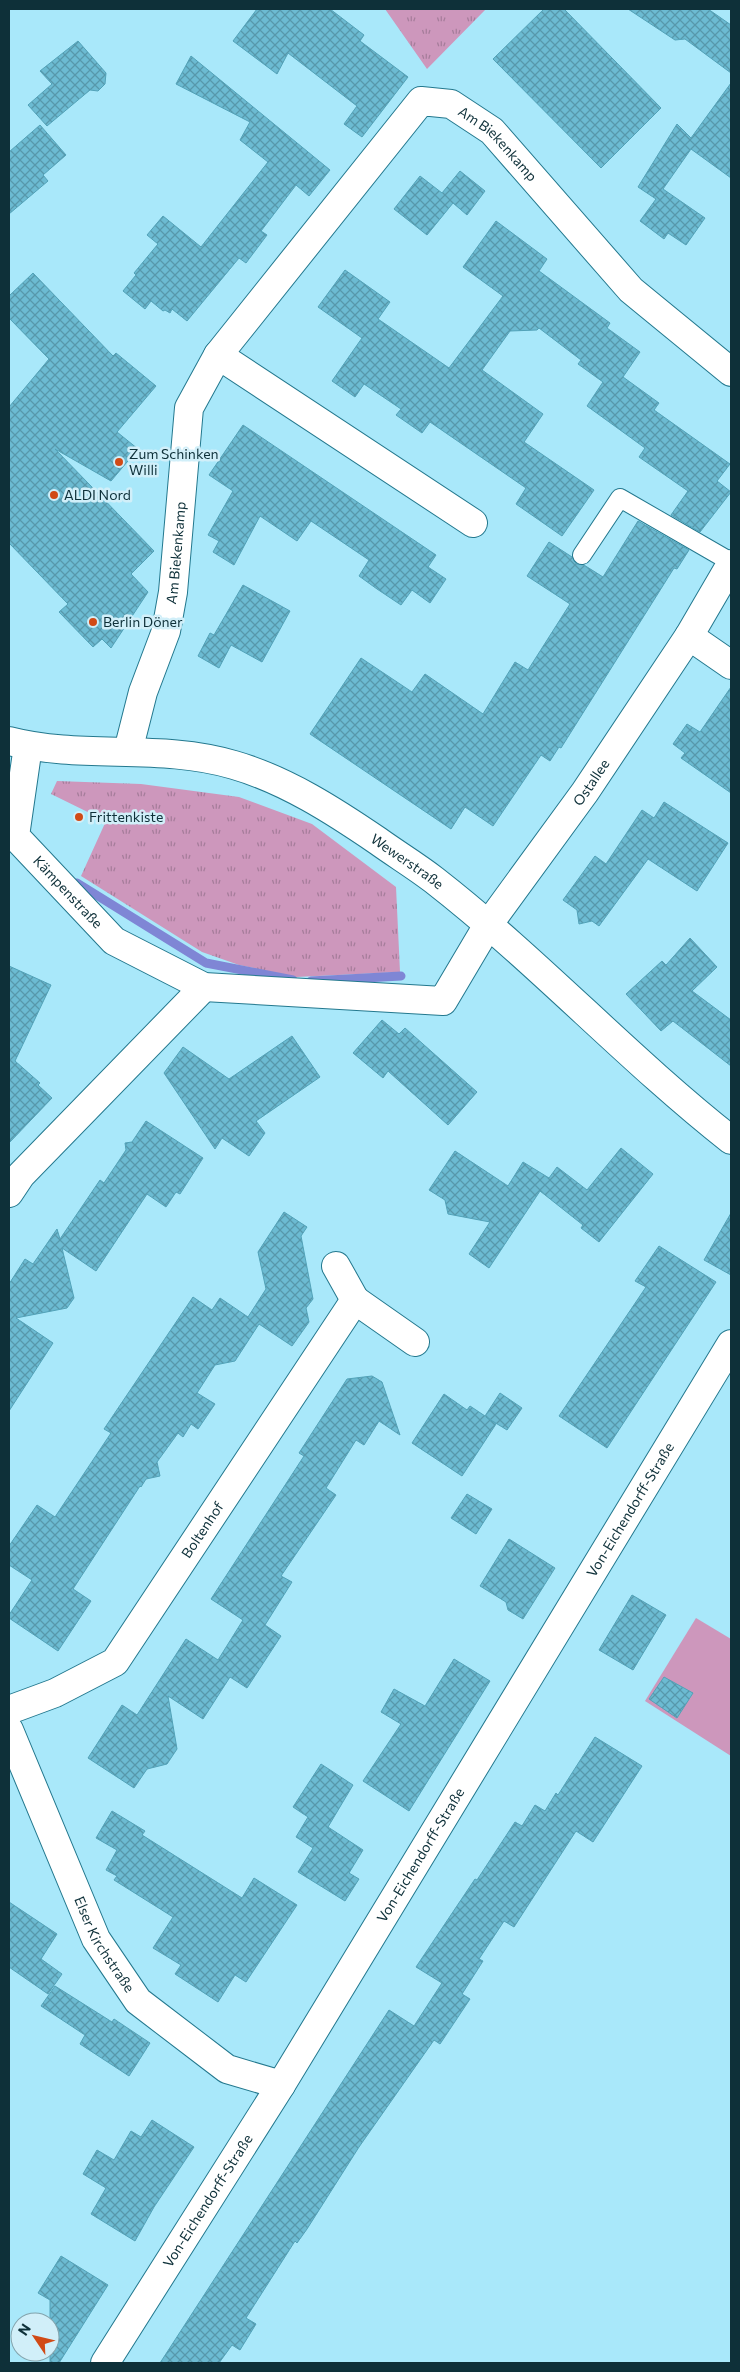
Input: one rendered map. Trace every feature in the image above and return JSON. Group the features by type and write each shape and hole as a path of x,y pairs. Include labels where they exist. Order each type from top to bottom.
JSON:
{"street":[{"name":"Am Biekenkamp","path":"128,751 143,692 166,631 173,592 189,408 218,355 420,101 451,104 492,131 631,290 731,372"},
{"path":"218,355 473,523"},
{"name":"Ostallee","path":"488,925 585,792 689,636 731,563"},
{"path":"689,636 731,665"},
{"name":"Wewerstraße","path":"18,743 98,751 182,754 235,765 280,783 339,814 434,880 488,925 663,1084 731,1140"},
{"name":"Kämpenstraße","path":"18,743 12,837 114,941 204,987 443,1001 488,925"},
{"path":"9,1193 21,1175 204,987"},
{"path":"336,1266 355,1300 415,1342"},
{"name":"Boltenhof","path":"9,1710 55,1693 115,1662 355,1300"},
{"name":"Von-Eichendorff-Straße","path":"105,2363 281,2085 731,1344"},
{"name":"Elser Kirchstraße","path":"9,1730 96,1939 138,2001 227,2069 281,2085"}],"lane":[{"path":"582,555 620,498 731,563"}],"green space":[{"path":"385,9 486,9 427,69"},
{"path":"57,781 141,784 239,797 312,824 396,887 400,972 296,977 239,965 202,952 81,876 106,821 51,794"},
{"path":"696,1618 731,1639 731,1756 645,1701"}],"building":[{"path":"257,9 330,9 364,35 360,41 408,77 362,137 344,124 357,106 288,53 277,74 233,41"},
{"path":"544,9 564,9 661,108 601,168 493,59"},
{"path":"628,9 708,9 731,25 731,73 685,39 675,40"},
{"path":"78,41 106,73 105,84 98,91 90,90 47,126 28,105 52,84 40,71"},
{"path":"191,56 330,170 309,196 296,185 261,231 267,235 246,263 239,258 187,321 172,309 170,313 165,310 163,311 151,301 145,309 123,291 136,275 134,273 158,244 147,235 163,216 201,247 268,162 240,140 250,122 176,84"},
{"path":"731,83 731,178 691,149 663,189 705,218 686,245 668,233 664,239 640,221 656,199 638,187 677,124 691,138"},
{"path":"40,125 66,155 43,175 48,181 9,214 9,152"},
{"path":"460,171 485,191 467,215 453,203 427,235 394,209 420,176 442,193"},
{"path":"496,221 547,259 539,271 610,323 607,328 640,352 623,377 659,403 654,410 730,464 717,481 731,492 700,532 671,515 688,491 639,457 645,448 587,406 603,382 578,364 581,360 539,328 537,330 510,331 482,370 543,414 524,442 594,490 562,536 516,504 526,488 430,422 422,433 396,415 401,409 364,384 355,397 332,381 362,338 318,307 345,270 390,302 378,319 449,368 503,296 463,267"},
{"path":"33,273 113,356 116,353 156,386 117,432 138,449 111,481 55,449 154,551 131,574 148,592 111,648 102,639 93,647 59,612 68,604 9,543 9,407 49,359 9,318 9,296"},
{"path":"243,425 436,555 428,567 446,579 430,603 412,590 401,605 377,589 359,576 369,560 311,521 297,541 260,516 234,565 213,552 219,541 208,535 233,491 209,475"},
{"path":"638,521 689,550 677,569 674,568 561,748 559,747 550,761 541,755 493,826 465,807 451,829 310,734 361,658 412,692 425,674 483,714 515,662 528,670 570,604 527,576 549,542 572,557 577,564 584,565 603,577"},
{"path":"243,585 290,611 262,662 231,645 219,668 198,656 210,633 214,635"},
{"path":"731,687 731,793 681,758 685,753 673,744 687,724 700,732"},
{"path":"664,802 728,843 697,891 648,859 599,926 592,921 579,924 577,910 563,900 595,856 606,864 642,810 654,818"},
{"path":"690,938 717,967 692,991 731,1020 731,1066 673,1021 661,1031 626,994 662,961 666,965"},
{"path":"9,966 51,985 15,1061 40,1083 38,1085 52,1098 9,1143"},
{"path":"382,1020 399,1034 405,1028 477,1092 448,1125 388,1071 383,1078 353,1053"},
{"path":"292,1036 320,1077 256,1121 265,1133 249,1156 222,1138 215,1149 164,1073 183,1047 229,1079"},
{"path":"146,1121 203,1158 180,1194 176,1192 166,1207 147,1194 96,1271 62,1248 74,1298 67,1308 16,1318 53,1343 9,1411 9,1284 25,1259 33,1264 57,1229 60,1239 100,1180 104,1183 126,1150 125,1143 132,1142"},
{"path":"621,1148 653,1174 599,1242 581,1228 583,1225 540,1191 489,1268 469,1254 490,1222 448,1214 445,1200 429,1190 455,1151 508,1186 523,1162 549,1178 557,1167 587,1190"},
{"path":"284,1212 307,1227 301,1236 313,1299 306,1308 309,1322 292,1346 259,1324 235,1361 215,1365 197,1393 215,1404 198,1429 191,1424 183,1437 178,1433 157,1462 160,1476 146,1479 140,1486 73,1589 91,1601 58,1651 9,1618 9,1615 32,1580 9,1565 9,1546 37,1505 55,1517 111,1433 104,1429 193,1297 212,1310 220,1298 248,1317 266,1289 258,1252"},
{"path":"731,1213 731,1275 704,1260"},
{"path":"659,1246 716,1282 607,1448 559,1416 646,1287 635,1281"},
{"path":"372,1376 382,1382 400,1435 379,1421 364,1445 356,1440 326,1488 336,1495 281,1576 292,1582 265,1625 281,1636 247,1688 230,1677 203,1719 168,1696 177,1749 167,1764 147,1769 134,1788 88,1758 122,1705 137,1715 186,1639 218,1660 243,1620 211,1599 304,1456 299,1453 347,1379"},
{"path":"500,1393 522,1408 507,1430 486,1417 496,1424 462,1476 412,1443 444,1394 467,1410 470,1406 485,1416"},
{"path":"467,1494 492,1509 476,1534 451,1518"},
{"path":"509,1539 555,1568 523,1619 508,1610 506,1602 480,1586"},
{"path":"632,1595 666,1615 633,1670 599,1650"},
{"path":"454,1659 490,1681 409,1811 363,1781 401,1724 381,1712 394,1689 425,1706"},
{"path":"664,1677 693,1693 677,1718 649,1699"},
{"path":"595,1737 642,1766 593,1842 576,1831 514,1927 504,1921 479,1959 483,1961 462,1994 470,1999 440,2044 434,2040 359,2147 307,2229 297,2243 295,2241 246,2318 256,2324 240,2350 232,2345 219,2363 160,2363 389,2010 414,2026 442,1983 416,1967 475,1879 477,1880 515,1822 522,1826 535,1805 545,1811 556,1793 558,1795"},
{"path":"321,1764 353,1785 328,1827 363,1850 349,1873 359,1879 345,1901 298,1872 313,1848 296,1837 308,1817 293,1807"},
{"path":"112,1811 145,1831 142,1835 242,1898 254,1878 297,1905 246,1982 235,1975 218,2002 175,1974 181,1965 153,1948 173,1917 114,1880 117,1876 106,1870 117,1850 96,1838"},
{"path":"9,1902 57,1934 41,1959 62,1974 48,1994 9,1967"},
{"path":"55,1986 112,2022 114,2019 150,2043 129,2076 80,2044 85,2035 41,2006"},
{"path":"152,2120 194,2147 154,2207 135,2241 91,2214 106,2188 83,2174 97,2150 114,2160 131,2131 141,2137"},
{"path":"61,2256 108,2285 60,2361 60,2312 50,2312 50,2300 38,2293"}],"waterway":[{"path":"77,883 206,963 293,980"},
{"path":"311,981 401,976"}],"place":[{"name":"Zum Schinken Willi","path":"119,462"},
{"name":"ALDI Nord","path":"54,495"},
{"name":"Berlin Döner","path":"93,622"},
{"name":"Frittenkiste","path":"79,817"}]}
